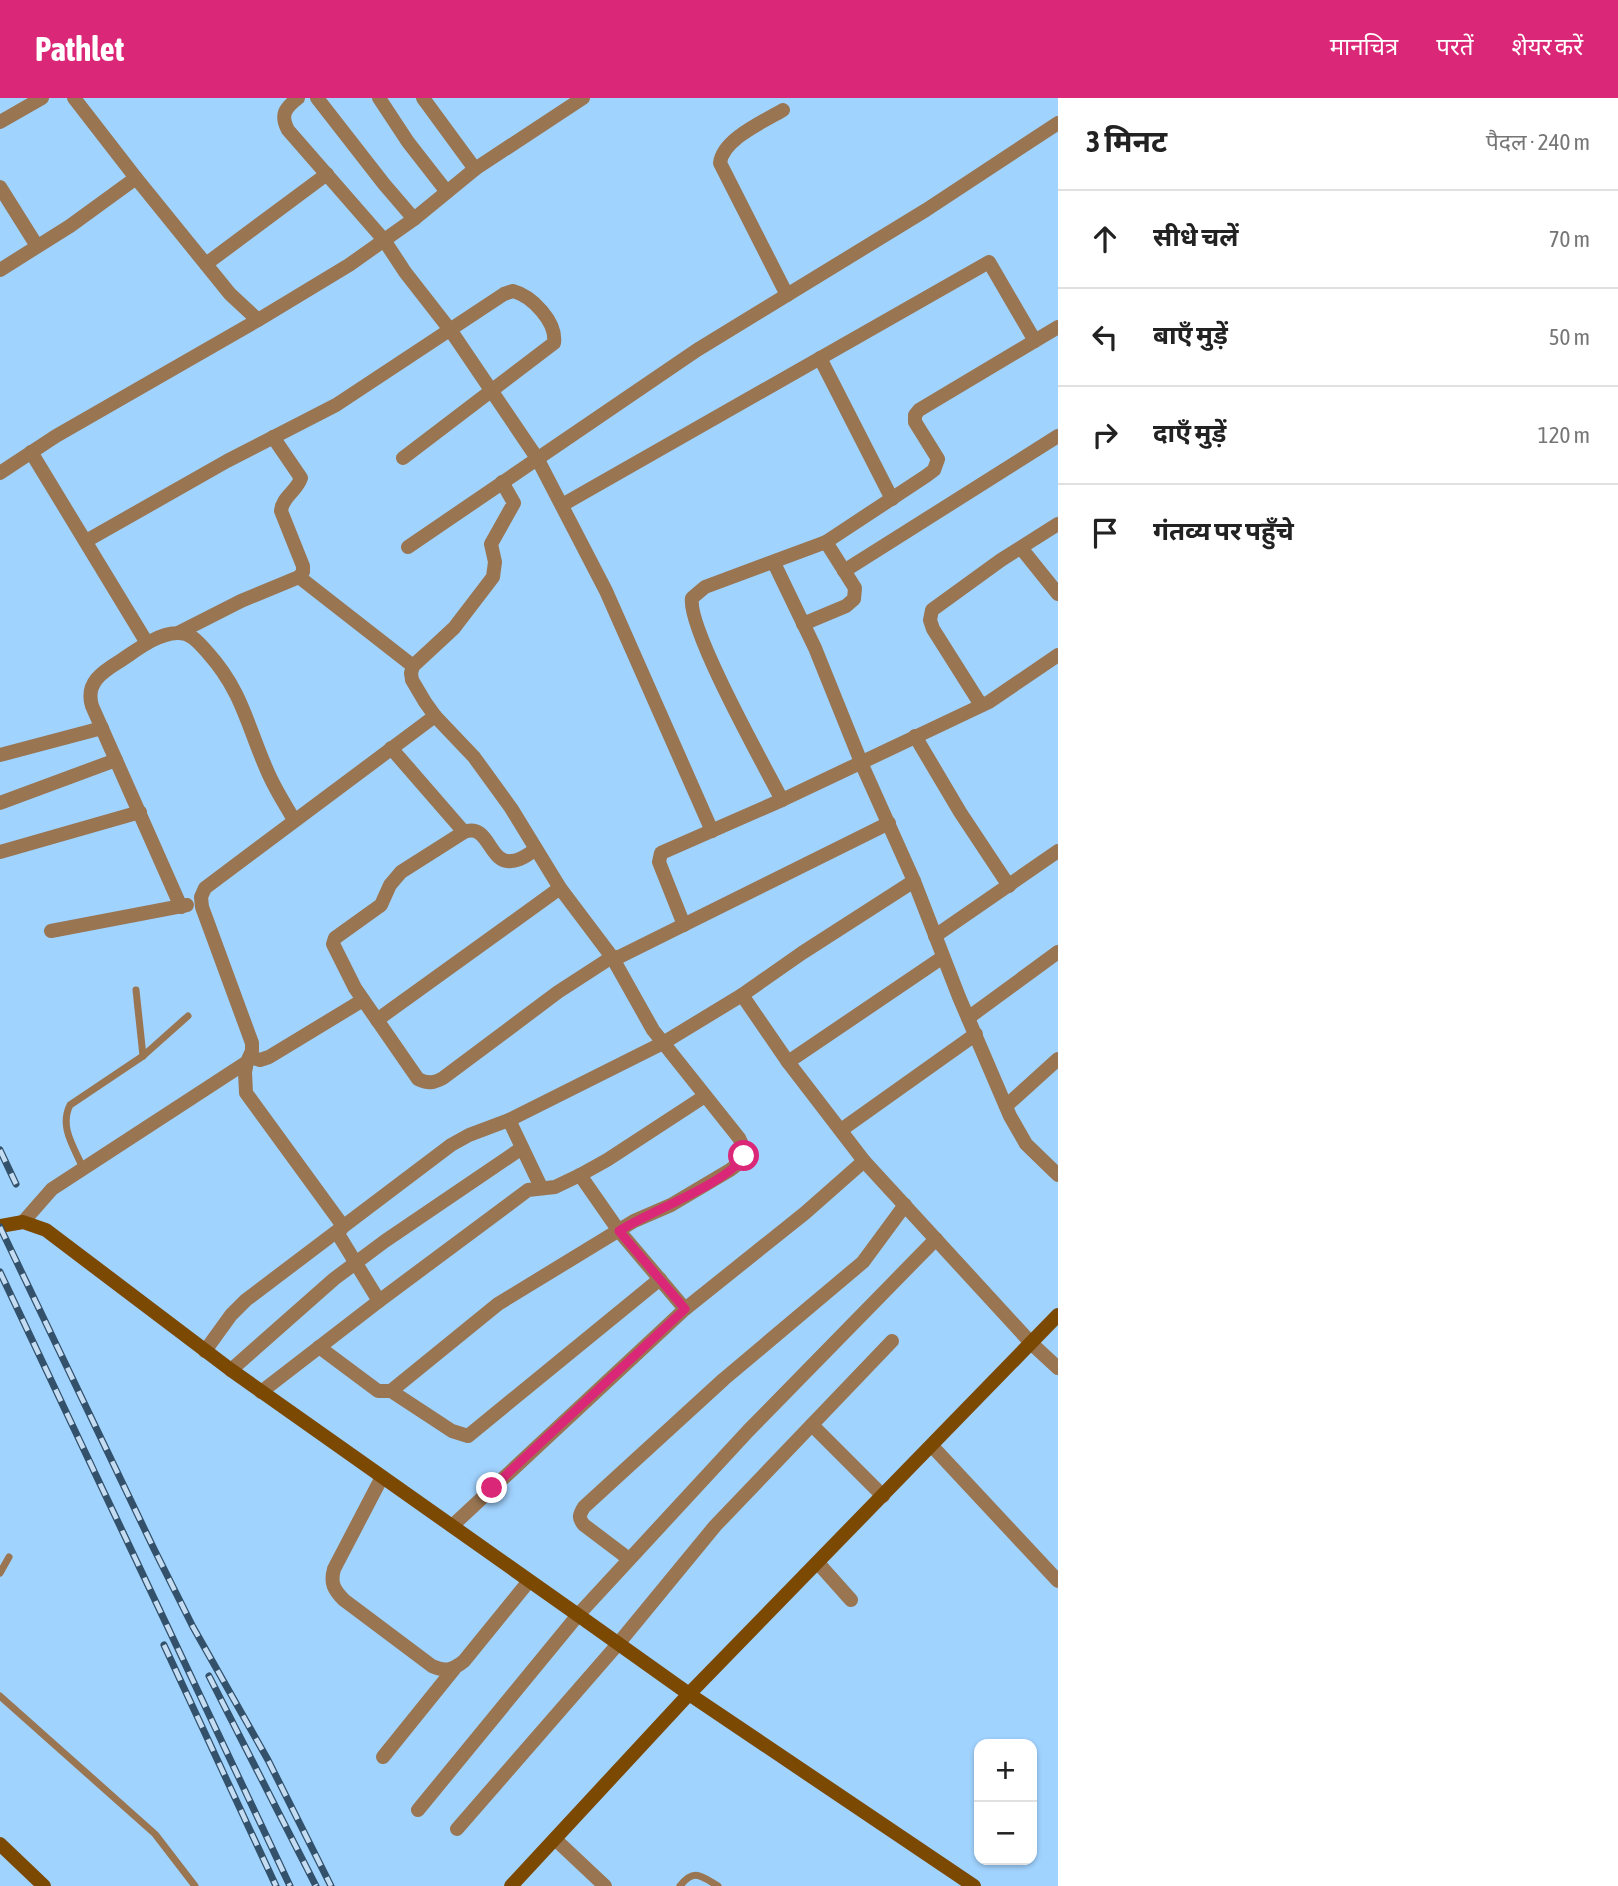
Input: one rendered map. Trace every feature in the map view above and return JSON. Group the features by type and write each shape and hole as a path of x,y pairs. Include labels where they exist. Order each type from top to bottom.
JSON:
{"street":[{"path":"0,122 42,98"},
{"path":"74,98 230,294 258,320"},
{"path":"298,98 285,110 283,120 288,130 384,240 451,331 537,458 606,591 712,831"},
{"path":"317,98 415,219"},
{"path":"379,98 408,142 447,192"},
{"path":"0,473 31,452 349,265 415,219 475,169 583,98"},
{"path":"429,100 475,169"},
{"path":"783,110 729,144 721,153 720,163 787,295"},
{"path":"408,547 697,350 926,210 1058,123"},
{"path":"206,264 327,174"},
{"path":"0,270 70,226 136,178"},
{"path":"0,187 37,246"},
{"path":"562,505 989,262 1035,341"},
{"path":"86,541 227,461 336,405 504,294 513,291 530,299 551,325 555,334 554,343 491,388 403,458"},
{"path":"782,800 704,645 691,607 692,598 705,587 826,542 934,470 937,464 934,453 915,422 915,415 919,410 1035,341 1056,332"},
{"path":"820,358 892,499"},
{"path":"844,571 1058,436"},
{"path":"181,907 102,728 89,697 89,689 96,679 147,643 178,633 240,601 299,577 303,572 281,511 282,505 301,478 273,437"},
{"path":"31,452 147,643"},
{"path":"391,1391 498,1304 634,1221 671,1205 739,1163 744,1156 743,1146 653,1030 612,957 560,888 537,849 474,757 435,716 412,680 413,666 454,628 493,577 495,562 492,544 514,503 502,482"},
{"path":"981,705 933,629 930,620 932,610 1058,524"},
{"path":"803,624 846,606 854,599 855,589 826,542"},
{"path":"1021,548 1058,594"},
{"path":"774,563 914,881 1006,1106 1026,1144 1058,1175"},
{"path":"299,577 413,666"},
{"path":"178,633 190,635 202,646 233,685 270,777 294,820"},
{"path":"684,925 658,858 661,853 782,800 981,705 1007,691 1058,655"},
{"path":"343,1226 246,1093 245,1072 252,1043 202,907 201,897 205,888 435,716"},
{"path":"0,755 102,728"},
{"path":"915,736 960,812 1009,886"},
{"path":"391,748 464,832"},
{"path":"0,803 116,760"},
{"path":"0,852 140,812"},
{"path":"537,849 515,861 507,862 500,858 478,831 471,829 464,832 401,872 390,885 381,905 335,937 333,944 362,1000 418,1079 432,1083 443,1078 558,992 612,957 620,957 889,823"},
{"path":"935,936 1058,851"},
{"path":"205,1351 231,1315 246,1300 450,1146 469,1135 509,1120 663,1043 742,995 914,881"},
{"path":"377,1020 560,888"},
{"path":"51,931 181,907 201,897"},
{"path":"968,1018 1058,952"},
{"path":"788,1062 943,957"},
{"path":"742,995 788,1062 864,1161 1032,1344 1058,1368"},
{"path":"23,1222 52,1189 248,1060 269,1057 362,1000"},
{"path":"841,1130 976,1034"},
{"path":"1006,1106 1058,1059"},
{"path":"261,1392 528,1191 555,1187 580,1175 705,1096"},
{"path":"509,1120 541,1187"},
{"path":"231,1370 334,1279 522,1148"},
{"path":"452,1526 685,1309 805,1213 864,1161"},
{"path":"580,1175 619,1231 685,1309"},
{"path":"629,1559 584,1525 580,1514 584,1507 724,1379 863,1262 905,1205"},
{"path":"0,1226 23,1222 46,1230 261,1392 689,1694 974,1886"},
{"path":"343,1226 338,1234 379,1301"},
{"path":"418,1810 578,1615 748,1431 936,1238"},
{"path":"319,1347 378,1391 391,1391 452,1431 468,1436 660,1279"},
{"path":"511,1886 689,1694 1058,1315"},
{"path":"457,1829 618,1644 715,1526 892,1341"},
{"path":"812,1425 883,1496"},
{"path":"932,1446 1058,1581"},
{"path":"382,1477 334,1569 331,1579 335,1591 432,1666 443,1671 454,1669"},
{"path":"818,1563 851,1601"},
{"path":"383,1756 529,1581"},
{"path":"555,1839 605,1886"},
{"path":"0,1844 44,1886"}],"lane":[{"path":"136,990 143,1056"},
{"path":"83,1169 65,1128 64,1116 70,1105 143,1056 188,1016"},
{"path":"0,1573 9,1557"},
{"path":"0,1696 155,1833 195,1886"},
{"path":"680,1886 696,1874 718,1886"}],"railway":[{"path":"0,1150 16,1184"},
{"path":"0,1227 193,1627 268,1760 331,1886"},
{"path":"0,1272 290,1886"},
{"path":"164,1645 276,1886"},
{"path":"209,1676 316,1886"}],"route":[{"path":"492,1488 685,1309 619,1231 712,1181 739,1163 744,1156"}]}
